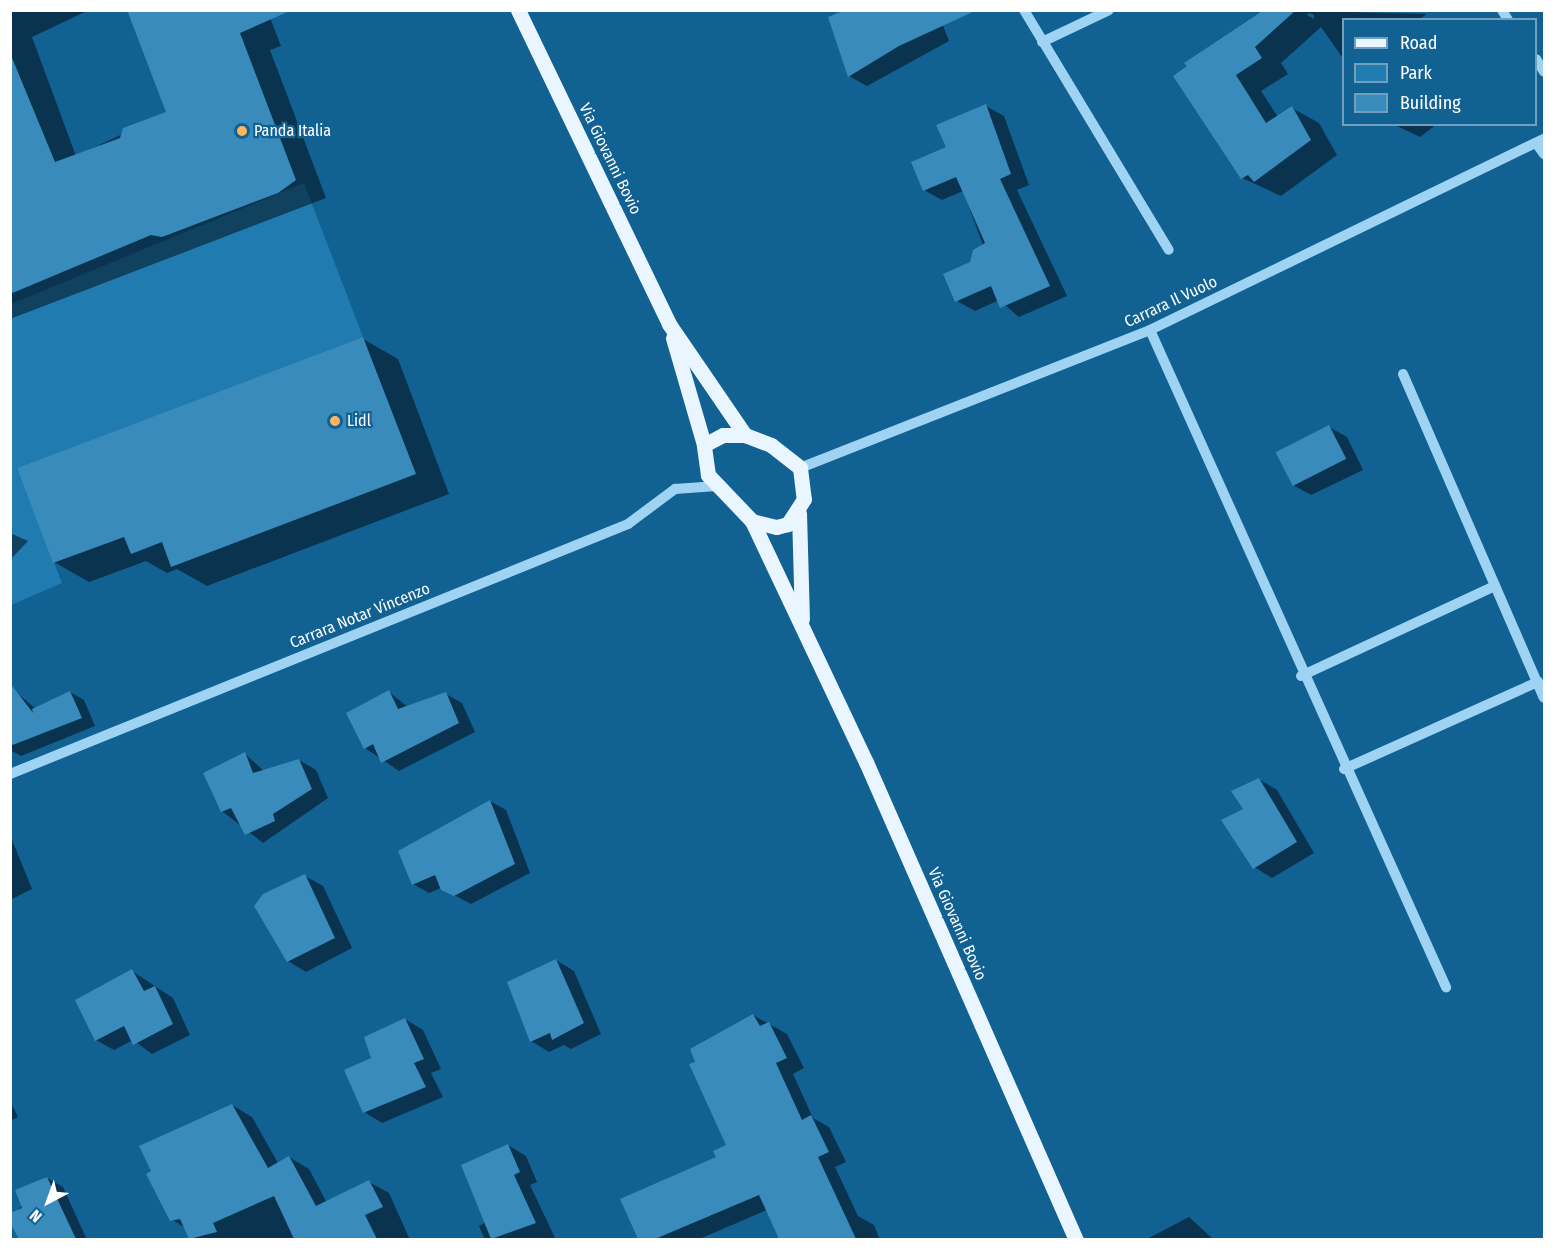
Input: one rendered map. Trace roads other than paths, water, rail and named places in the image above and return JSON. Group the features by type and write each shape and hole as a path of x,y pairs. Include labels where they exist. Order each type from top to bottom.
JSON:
{"main road":[{"name":"Via Giovanni Bovio","path":"518,10 669,324"},
{"path":"669,324 746,435"},
{"path":"669,324 704,445 703,464 717,486 752,521 776,527 799,513"},
{"path":"704,445 723,435 746,435 771,445 800,468 804,499 799,513 802,625"},
{"name":"Via Giovanni Bovio","path":"752,521 802,625 1076,1239"}],"street":[{"path":"1024,10 1169,250"},
{"path":"1042,42 1109,10"},
{"path":"1540,141 1545,154"},
{"name":"Carrara Il Vuolo","path":"800,468 1150,330 1540,141"},
{"path":"1150,330 1301,676 1446,987"},
{"path":"1403,374 1545,698"},
{"name":"Carrara Notar Vincenzo","path":"10,774 628,524 675,489 717,486"},
{"path":"1301,676 1495,586"},
{"path":"1344,770 1538,682"}],"place":[{"name":"Panda Italia","path":"242,131"},
{"name":"Lidl","path":"335,421"}]}
